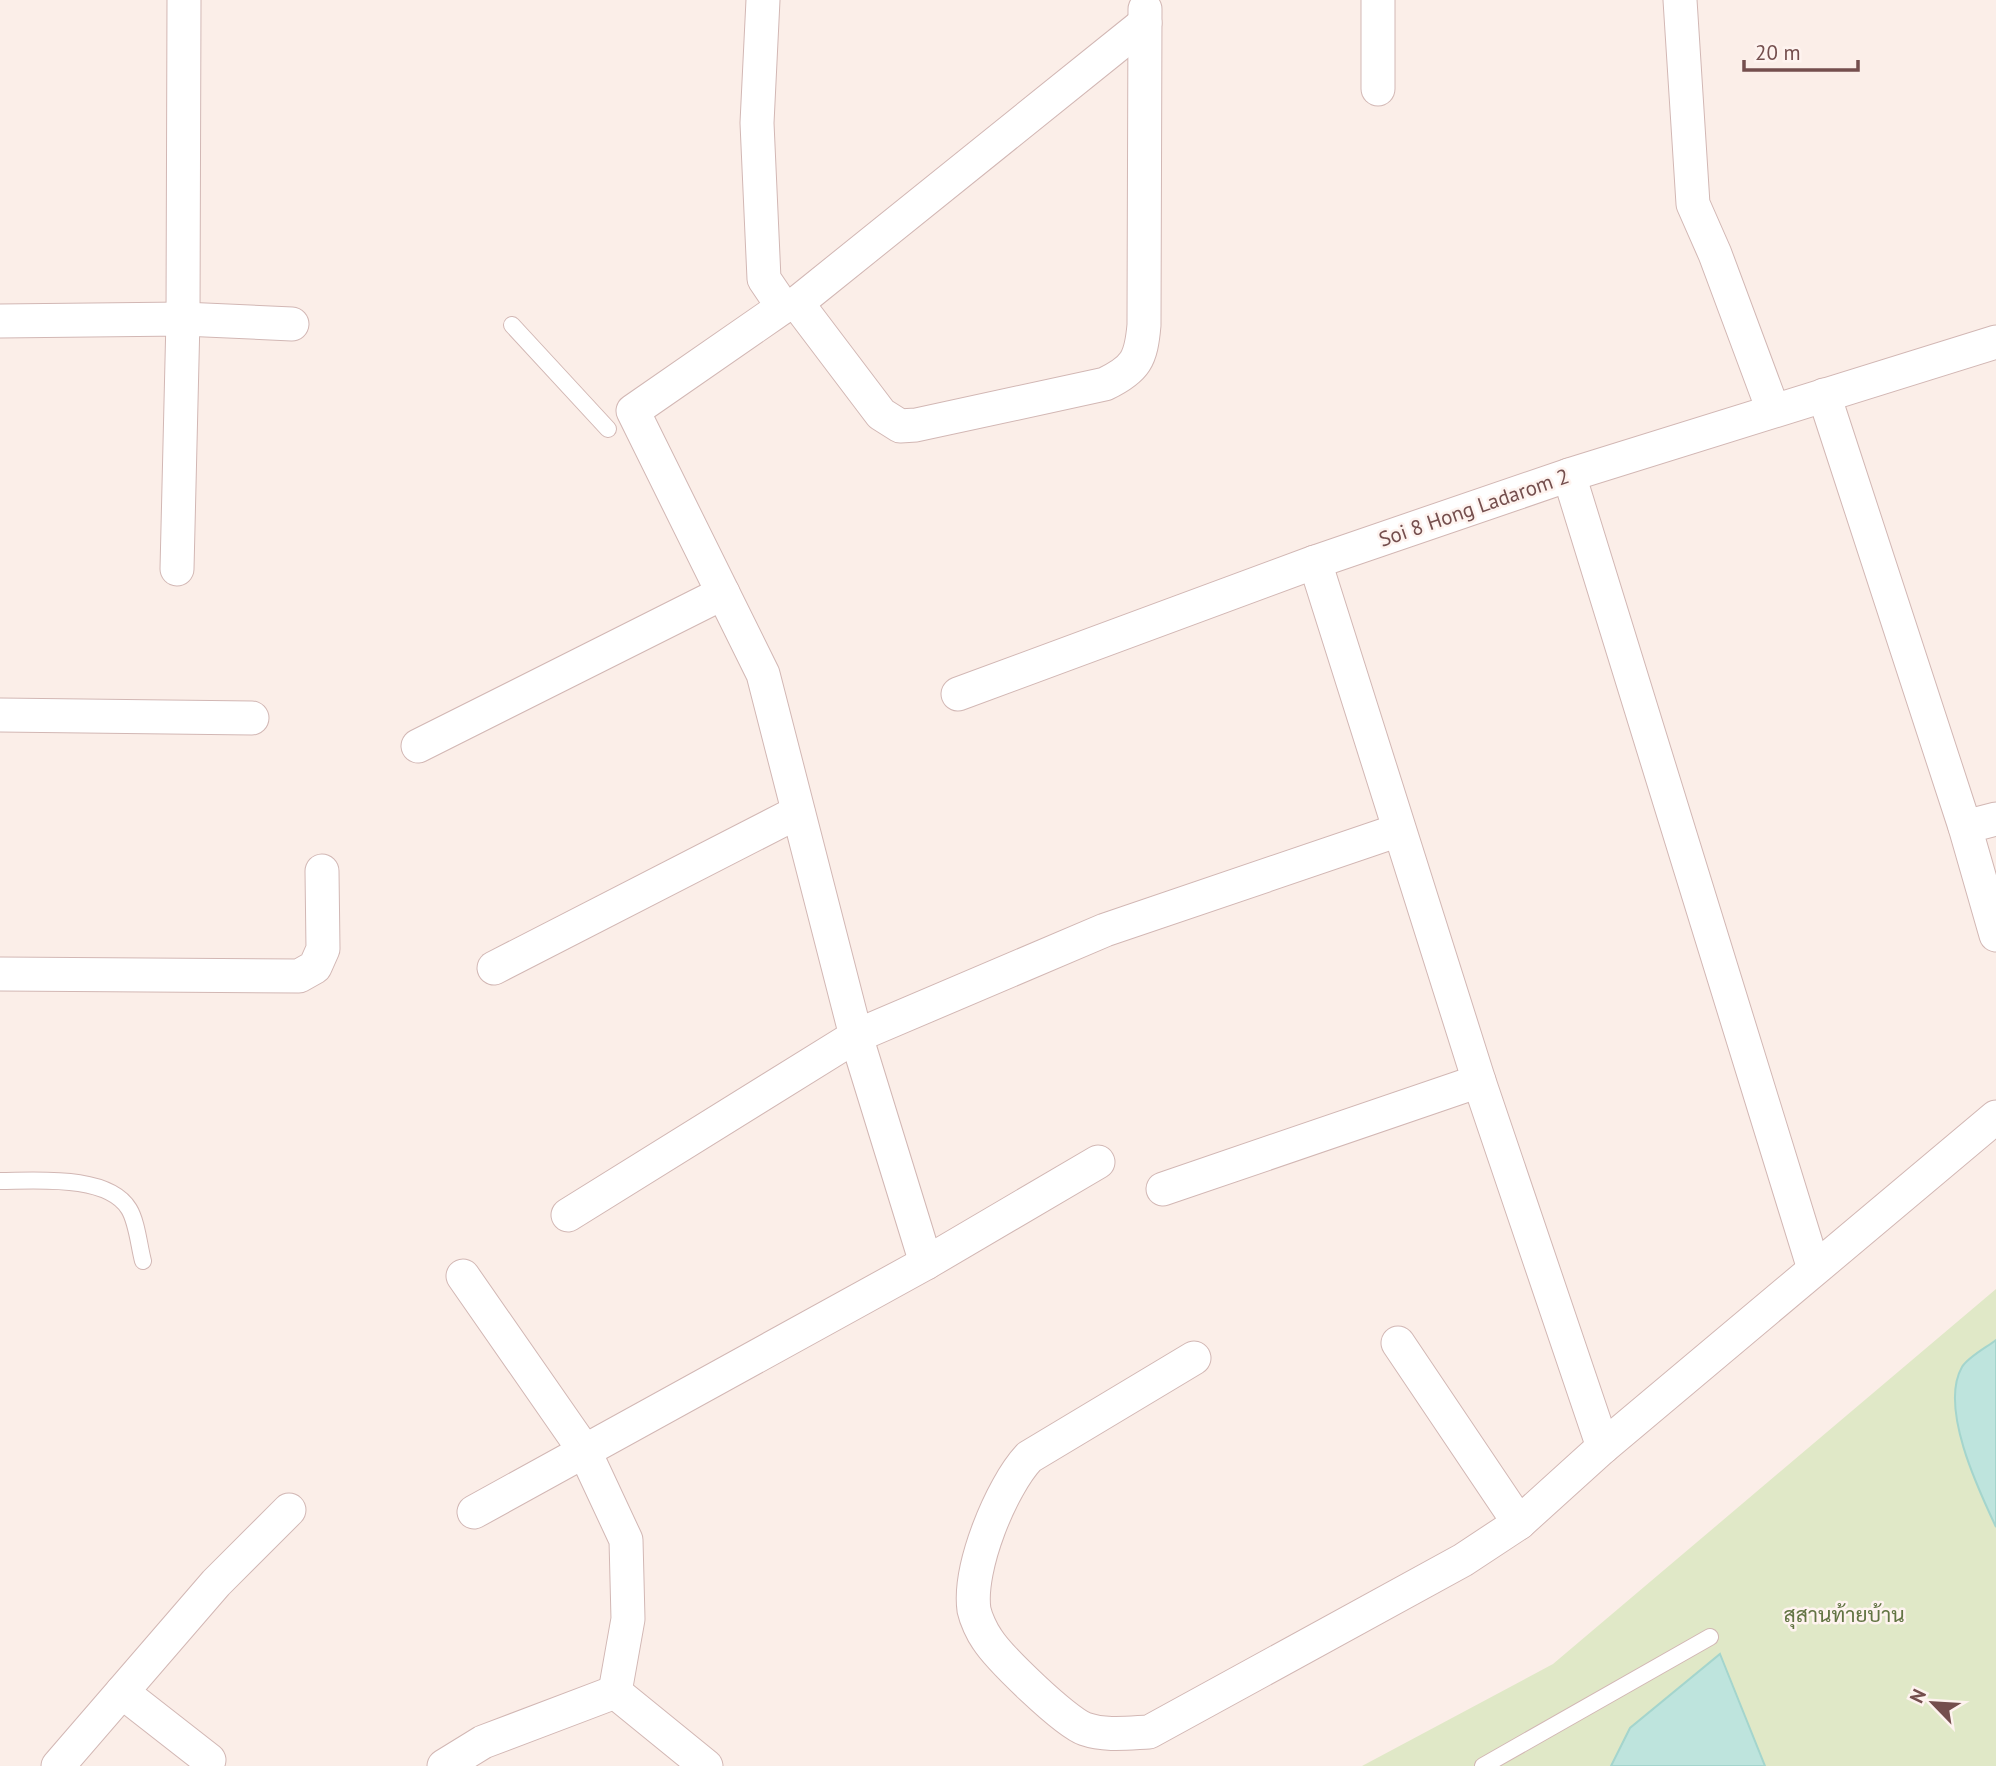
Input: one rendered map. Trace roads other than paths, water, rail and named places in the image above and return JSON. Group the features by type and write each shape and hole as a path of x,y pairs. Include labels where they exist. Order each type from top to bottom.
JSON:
{"street":[{"path":"177,569 183,320 184,0"},
{"path":"763,0 757,123 764,279 790,305 881,414 900,426 916,425 1105,384 1125,375 1141,355 1144,325 1145,11"},
{"path":"1378,0 1378,89"},
{"path":"1680,0 1693,204 1715,254 1773,411"},
{"path":"926,1263 856,1036 763,674 633,411 790,305 1145,11"},
{"path":"0,321 183,320 292,324"},
{"name":"Soi 8 Hong Ladarom 2","path":"958,694 1315,562 1569,475 1996,342"},
{"path":"1824,395 1980,823 1996,935"},
{"path":"1569,475 1814,1269"},
{"path":"1315,562 1479,1082 1603,1447"},
{"path":"418,746 723,593"},
{"path":"0,715 252,718"},
{"path":"494,968 798,812"},
{"path":"568,1215 856,1036 1105,930 1399,830"},
{"path":"0,975 299,976 315,967 323,949 321,871"},
{"path":"1163,1189 1479,1082"},
{"path":"1194,1357 1029,1457 1013,1474 984,1549 974,1585 974,1611 987,1641 1065,1718 1086,1730 1112,1733 1149,1732 1463,1560 1519,1523 1603,1447 1996,1117"},
{"path":"474,1512 926,1263 1098,1162"},
{"path":"463,1276 584,1450 626,1540 628,1619 615,1692"},
{"path":"1398,1343 1519,1523"},
{"path":"58,1766 216,1583 289,1510"},
{"path":"122,1692 209,1760"},
{"path":"444,1766 483,1742 615,1692"},
{"path":"615,1692 706,1766"}],"lane":[{"path":"512,324 608,429"},
{"path":"0,1181 65,1181 115,1194 129,1209 143,1261"},
{"path":"1483,1766 1710,1637"}],"water":[{"path":"1996,1340 1996,1527 1971,1470 1955,1404 1956,1384 1962,1367"},
{"path":"1720,1654 1765,1766 1611,1766 1630,1728"}],"park label":[{"name":"สุสานท้ายบ้าน","path":"1844,1615"}]}
